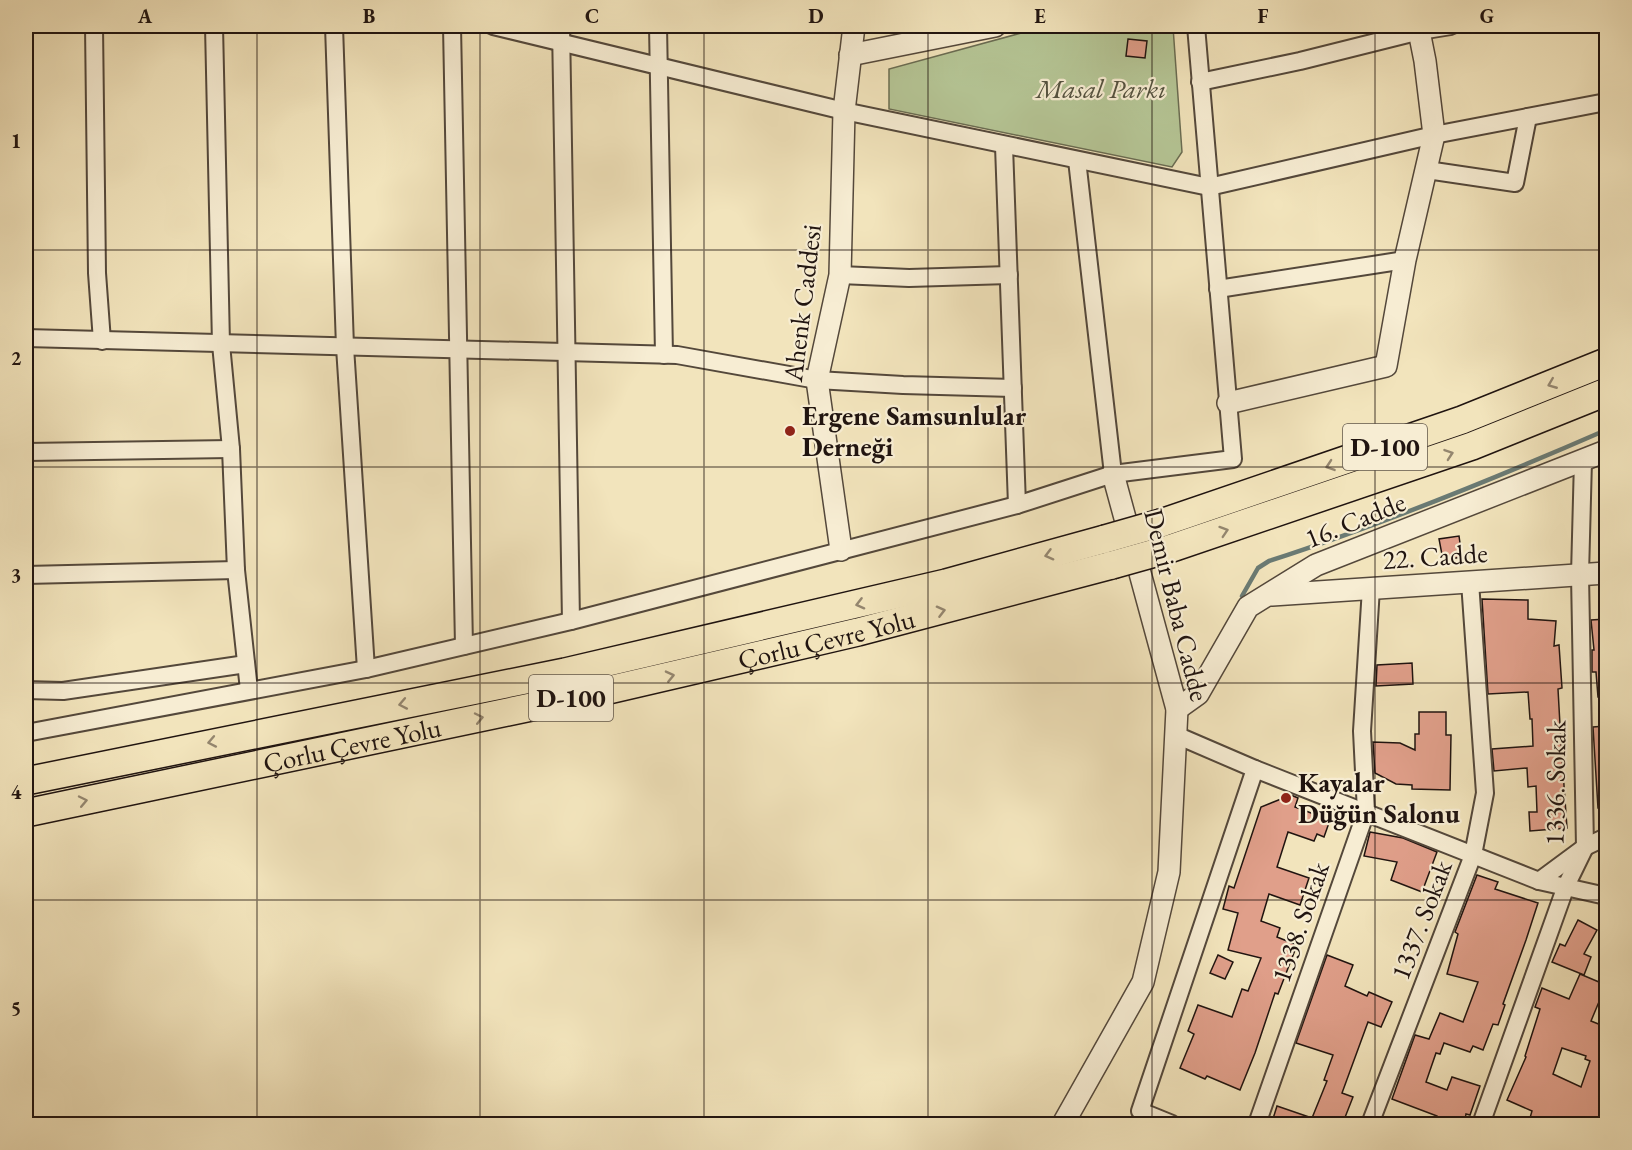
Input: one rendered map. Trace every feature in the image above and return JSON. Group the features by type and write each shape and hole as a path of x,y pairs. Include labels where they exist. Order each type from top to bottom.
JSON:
{"highway":[{"name":"Çorlu Çevre Yolu","path":"26,781 565,672 912,591 1161,523 1462,420 1606,362"},
{"name":"Çorlu Çevre Yolu","path":"26,813 574,698 858,632 1112,565 1169,549 1461,450 1606,392"}],"street":[{"path":"93,26 97,273 102,340"},
{"path":"214,26 221,344 231,449 236,570 249,690"},
{"path":"334,26 345,347 366,669"},
{"path":"452,26 464,646"},
{"path":"493,26 844,111 1209,187 1434,135 1606,102"},
{"path":"561,26 571,621"},
{"path":"658,26 664,355"},
{"name":"Ahenk Caddesi","path":"841,550 817,380 840,275 844,111 854,26"},
{"path":"850,55 995,26"},
{"path":"26,733 366,669 571,621 1017,505 1113,474 1233,459 1196,26"},
{"path":"1200,82 1299,61 1419,28 1450,26"},
{"path":"1228,402 1386,366 1405,260 1434,135 1419,28"},
{"path":"1427,170 1515,183 1528,117"},
{"path":"1004,146 1017,505"},
{"path":"1077,160 1113,474"},
{"path":"1218,289 1405,260"},
{"path":"840,275 909,278 1009,275"},
{"path":"26,339 677,355 817,380 1013,388"},
{"path":"26,452 231,449"},
{"name":"16. Cadde","path":"1177,709 1198,694 1248,607 1316,565 1606,451"},
{"name":"1336. Sokak","path":"1481,1125 1566,886 1585,847 1580,575 1583,460"},
{"name":"Demir Baba Cadde","path":"1063,1125 1143,982 1169,872 1177,709 1113,474"},
{"path":"26,575 236,570"},
{"name":"22. Cadde","path":"1267,595 1606,573"},
{"name":"1337. Sokak","path":"1370,1125 1473,855 1485,792 1470,582"},
{"name":"1338. Sokak","path":"1257,1125 1366,813 1362,731 1371,588"},
{"path":"26,690 63,691 246,664"},
{"path":"1176,735 1255,769 1539,881 1606,896"},
{"path":"1172,1125 1140,1112 1255,769"},
{"path":"1539,881 1585,847 1606,837"}],"green space":[{"name":"Masal Parkı","path":"1047,26 1130,26 1132,32 1173,27 1182,152 1172,167 889,109 889,69"}],"building":[{"path":"1128,39 1147,41 1145,58 1126,56"},
{"path":"1459,536 1462,557 1443,560 1439,539"},
{"path":"1482,599 1528,600 1528,619 1556,621 1554,646 1559,645 1562,688 1558,689 1567,828 1530,831 1529,812 1537,812 1536,786 1528,787 1527,768 1494,771 1492,749 1533,746 1532,719 1530,719 1528,692 1488,694"},
{"path":"1606,619 1606,697 1598,697 1596,672 1592,672 1592,650 1594,650 1591,620"},
{"path":"1412,663 1413,684 1376,686 1377,665"},
{"path":"1419,712 1446,712 1446,735 1451,735 1450,790 1412,789 1412,785 1396,784 1375,773 1373,742 1400,743 1415,750 1415,734 1419,734"},
{"path":"1606,726 1606,808 1598,808 1593,727"},
{"path":"1291,795 1298,798 1295,807 1330,820 1324,837 1317,834 1314,841 1288,832 1277,867 1309,878 1300,905 1269,894 1261,921 1280,928 1277,937 1297,945 1278,994 1275,993 1240,1090 1180,1068 1194,1034 1188,1031 1198,1005 1232,1017 1242,989 1248,991 1261,958 1228,950 1238,913 1223,909 1229,886 1234,888 1261,807"},
{"path":"1370,832 1403,838 1437,852 1422,892 1391,880 1397,862 1364,856"},
{"path":"1477,875 1498,882 1495,889 1538,903 1498,1025 1493,1024 1483,1050 1473,1046 1470,1052 1444,1043 1440,1054 1436,1053 1426,1082 1447,1090 1452,1077 1480,1086 1470,1115 1466,1114 1464,1125 1435,1125 1437,1116 1392,1099 1415,1035 1429,1039 1440,1013 1463,1022 1478,982 1447,974 1458,934 1455,932"},
{"path":"1578,920 1597,930 1584,954 1591,957 1584,975 1552,962 1560,944 1565,946"},
{"path":"1218,955 1233,962 1225,979 1210,973"},
{"path":"1327,955 1353,965 1345,986 1367,996 1369,992 1392,1002 1381,1027 1368,1022 1342,1093 1353,1097 1342,1125 1271,1125 1277,1106 1312,1118 1327,1081 1324,1080 1333,1055 1296,1043"},
{"path":"1580,974 1606,985 1591,1021 1606,1027 1606,1125 1528,1125 1532,1111 1507,1100 1526,1057 1540,1009 1535,1007 1542,988 1569,999","holes":["1562,1048 1586,1056 1585,1059 1590,1061 1581,1087 1553,1074"]}],"waterway":[{"path":"1242,596 1258,568 1269,561 1439,500 1606,430"}],"place":[{"name":"Ergene Samsunlular Derneği","path":"790,431"},
{"name":"Kayalar Düğün Salonu","path":"1286,798"}]}
